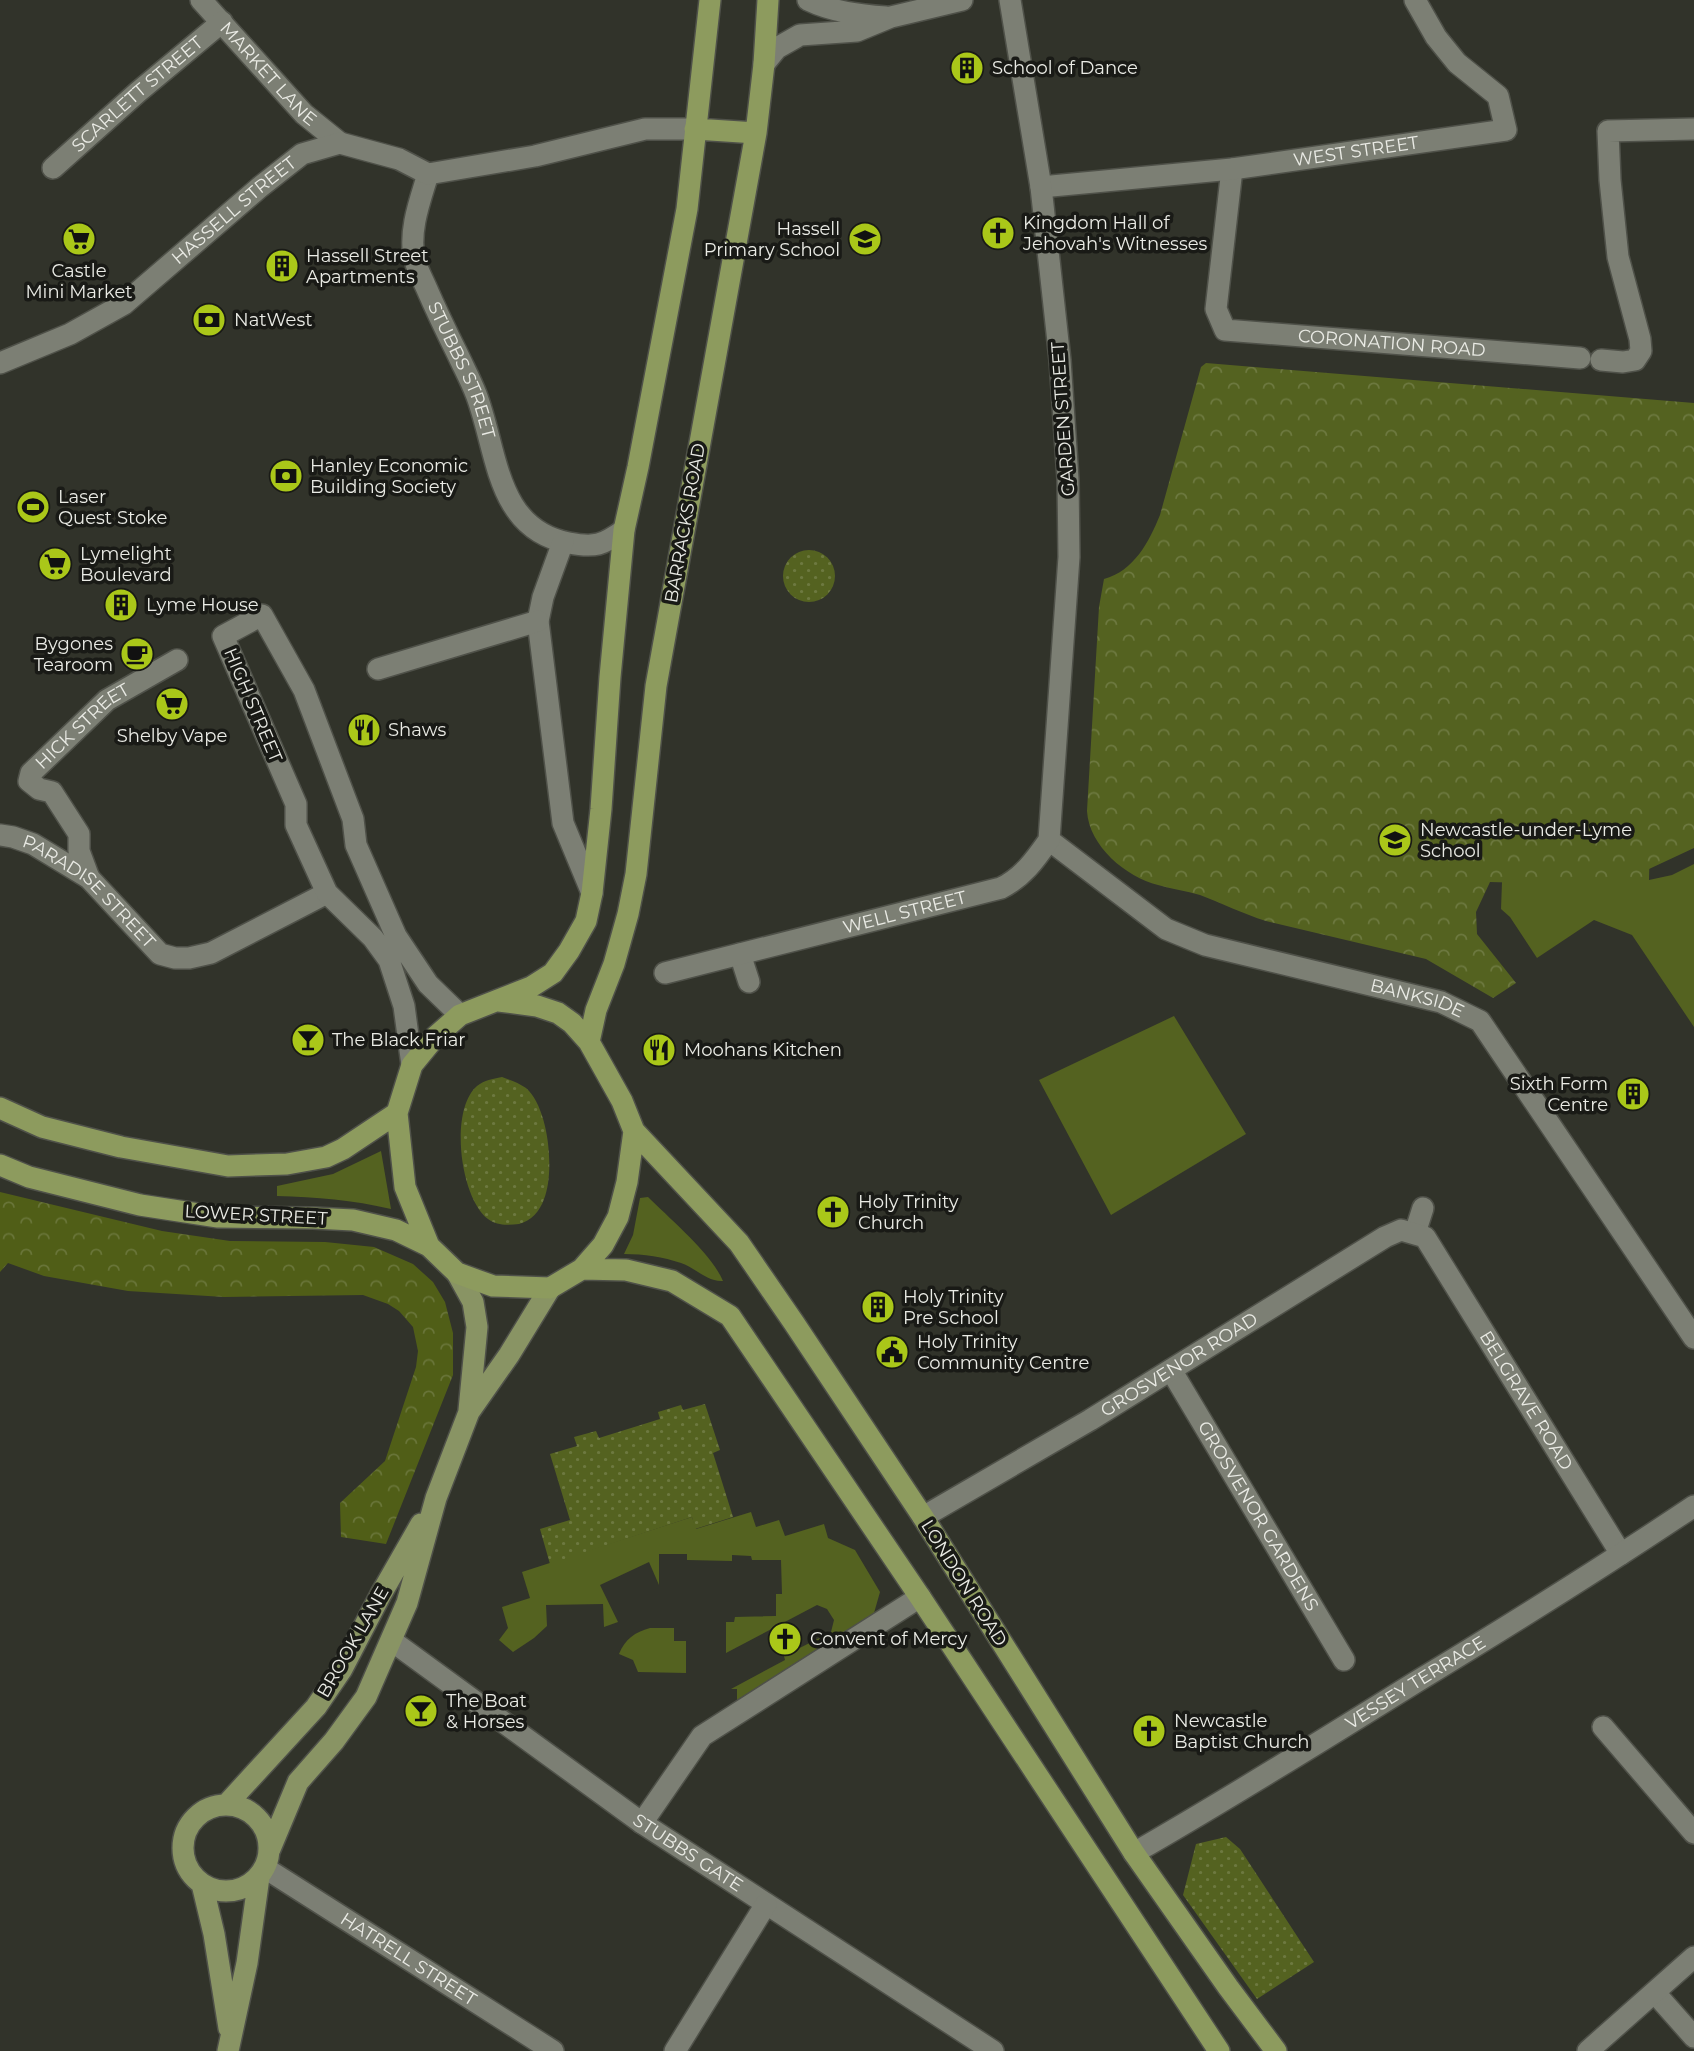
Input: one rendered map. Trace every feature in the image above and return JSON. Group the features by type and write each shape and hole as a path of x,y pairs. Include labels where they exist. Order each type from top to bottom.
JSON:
{"highway":[{"path":"499,1000 537,1006 558,1013 572,1023 589,1042 622,1101 634,1131 627,1182 618,1217 603,1245 582,1269 550,1288 492,1286 457,1273 429,1246 405,1187 397,1113 412,1065 435,1037 460,1015 531,987 553,973 586,921 592,893 624,530 687,209 710,0"},
{"name":"BARRACKS ROAD","path":"589,1042 596,1010 614,964 633,887 656,686 756,133 768,0"},
{"path":"695,129 756,133"},
{"path":"0,1108 42,1127 121,1147 228,1166 288,1164 326,1157 343,1149 397,1113"},
{"name":"LONDON ROAD","path":"634,1131 739,1244 923,1517 1134,1853 1276,2051"},
{"name":"LOWER STREET","path":"0,1165 29,1177 140,1205 218,1217 353,1220 396,1230 429,1246"},
{"path":"582,1269 626,1270 673,1281 730,1316 920,1597 1219,2051"}],"main road":[{"name":"BROOK LANE","path":"457,1273 473,1302 477,1327 469,1412"},
{"name":"BROOK LANE","path":"229,2046 264,1865 298,1782 334,1741 366,1697 407,1603 436,1498 469,1412 509,1355 550,1288"},
{"name":"BROOK LANE","path":"229,2046 214,1934 202,1884 195,1879 186,1865 183,1839 196,1816 210,1808 226,1805 316,1707 342,1669 436,1498"},
{"path":"202,1884 216,1890 232,1891 246,1886 264,1865 266,1832 257,1817 242,1808 226,1805"}],"street":[{"name":"MARKET LANE","path":"201,0 304,114 341,143"},
{"path":"808,0 824,8 891,17"},
{"path":"764,64 777,48 800,36 857,31 891,17 962,0"},
{"name":"GARDEN STREET","path":"1010,0 1041,187 1060,360 1068,479 1069,557 1049,840"},
{"name":"WEST STREET","path":"1041,187 1232,169 1506,130 1498,96 1457,63 1436,37 1415,0"},
{"name":"SCARLETT STREET","path":"53,168 222,22"},
{"path":"341,143 399,159 428,174 535,156 645,129 695,129"},
{"name":"CORONATION ROAD","path":"1232,169 1216,309 1225,330 1623,362 1635,360 1641,351 1618,257 1609,180 1608,131 1694,129"},
{"name":"HASSELL STREET","path":"0,363 70,334 124,304 302,154 341,143"},
{"name":"STUBBS STREET","path":"428,174 412,238 415,260 439,317 477,394 509,499 528,525 563,542 584,546 607,543 624,530"},
{"path":"563,542 543,597 538,621 563,823 592,893"},
{"name":"HIGH STREET","path":"412,1065 404,1006 389,960 373,937 327,893 296,825 296,804 223,636 262,615 304,690 353,819 356,845 396,936 428,984 460,1015"},
{"path":"379,669 538,621"},
{"name":"HICK STREET","path":"89,878 79,851 79,834 52,792 38,789 29,781 31,773 107,700 177,660"},
{"name":"PARADISE STREET","path":"0,835 33,844 89,878 160,954 175,958 211,953 327,893"},
{"name":"WELL STREET","path":"665,973 1001,888 1016,881 1049,840"},
{"name":"BANKSIDE","path":"1049,840 1166,929 1205,945 1441,1002 1480,1021 1694,1338"},
{"path":"740,954 749,982"},
{"path":"1423,1208 1423,1240"},
{"name":"GROSVENOR ROAD","path":"923,1517 1023,1461 1385,1237 1401,1230 1423,1240"},
{"name":"BELGRAVE ROAD","path":"1423,1240 1622,1554"},
{"name":"GROSVENOR GARDENS","path":"1171,1370 1344,1660"},
{"name":"VESSEY TERRACE","path":"1134,1853 1228,1798 1622,1554 1694,1506"},
{"path":"642,1823 702,1736 920,1597"},
{"name":"STUBBS GATE","path":"392,1641 642,1823 993,2051"},
{"path":"1603,1727 1694,1833"},
{"name":"HATRELL STREET","path":"264,1865 553,2051"},
{"path":"676,2051 766,1904"},
{"path":"1588,2051 1694,1957"},
{"path":"1655,1993 1694,2037"}],"green space":[{"name":"Newcastle-under-Lyme School","path":"1206,363 1694,403 1694,848 1649,869 1648,886 1490,882 1476,912 1477,934 1516,983 1493,998 1426,959 1266,921 1200,895 1146,881 1111,858 1094,836 1087,811 1099,607 1104,579 1115,575 1132,562 1156,525 1201,367"},
{"path":"809,550 819,552 827,558 833,566 833,586 827,594 819,600 809,602 799,600 791,594 785,586 783,576 785,566 791,558 799,552"},
{"path":"1651,797 1649,880 1672,875 1694,864 1694,1027 1632,935 1594,920 1537,958 1510,917 1501,909 1502,882 1490,882"},
{"path":"1174,1016 1246,1134 1111,1215 1039,1080"},
{"path":"502,1077 523,1086 534,1097 545,1125 549,1157 547,1187 540,1208 527,1221 507,1225 488,1219 478,1208 465,1174 461,1154 463,1114 468,1098 480,1084"},
{"path":"381,1151 391,1209 363,1203 277,1196 277,1186 333,1174"},
{"path":"0,1192 162,1231 230,1241 325,1242 374,1247 413,1264 433,1282 445,1302 453,1333 453,1375 386,1544 341,1537 340,1503 385,1461 416,1367 418,1351 413,1327 399,1311 363,1295 224,1297 128,1291 44,1276 8,1263 0,1272"},
{"path":"648,1197 700,1248 723,1281 707,1277 674,1261 624,1254 633,1235 640,1198"},
{"path":"705,1404 720,1450 713,1453 733,1517 695,1529 692,1517 550,1564 540,1529 570,1520 550,1454 577,1446 574,1437 596,1431 599,1438 660,1419 658,1412 681,1405 683,1410"},
{"path":"751,1512 756,1527 779,1520 785,1536 824,1524 828,1538 855,1550 880,1592 874,1613 737,1700 737,1689 731,1689 785,1660 784,1656 831,1632 834,1620 827,1609 817,1605 726,1653 726,1622 734,1622 735,1617 776,1616 776,1594 782,1594 781,1560 752,1560 751,1556 732,1555 732,1561 687,1560 687,1554 659,1554 659,1585 649,1562 600,1585 618,1622 604,1627 603,1604 546,1605 547,1626 534,1638 513,1652 499,1640 508,1628 502,1607 530,1598 522,1572 692,1517 696,1529"},
{"path":"650,1628 674,1628 674,1641 686,1641 686,1673 638,1672 633,1660 619,1654 631,1637"},
{"path":"1226,1837 1240,1849 1314,1962 1257,1999 1183,1895 1196,1844"}],"place":[{"name":"School of Dance","path":"967,68"},
{"name":"Kingdom Hall of Jehovah's Witnesses","path":"998,233"},
{"name":"Castle Mini Market","path":"79,239"},
{"name":"Hassell Primary School","path":"865,239"},
{"name":"Hassell Street Apartments","path":"282,266"},
{"name":"NatWest","path":"209,320"},
{"name":"Hanley Economic Building Society","path":"286,476"},
{"name":"Laser Quest Stoke","path":"33,507"},
{"name":"Lymelight Boulevard","path":"55,564"},
{"name":"Lyme House","path":"121,605"},
{"name":"Bygones Tearoom","path":"137,654"},
{"name":"Shelby Vape","path":"172,704"},
{"name":"Shaws","path":"364,730"},
{"name":"Newcastle-under-Lyme School","path":"1395,840"},
{"name":"The Black Friar","path":"308,1040"},
{"name":"Moohans Kitchen","path":"659,1050"},
{"name":"Sixth Form Centre","path":"1633,1094"},
{"name":"Holy Trinity Church","path":"833,1212"},
{"name":"Holy Trinity Pre School","path":"878,1307"},
{"name":"Holy Trinity Community Centre","path":"892,1352"},
{"name":"Convent of Mercy","path":"785,1639"},
{"name":"The Boat & Horses","path":"421,1711"},
{"name":"Newcastle Baptist Church","path":"1149,1731"}]}
